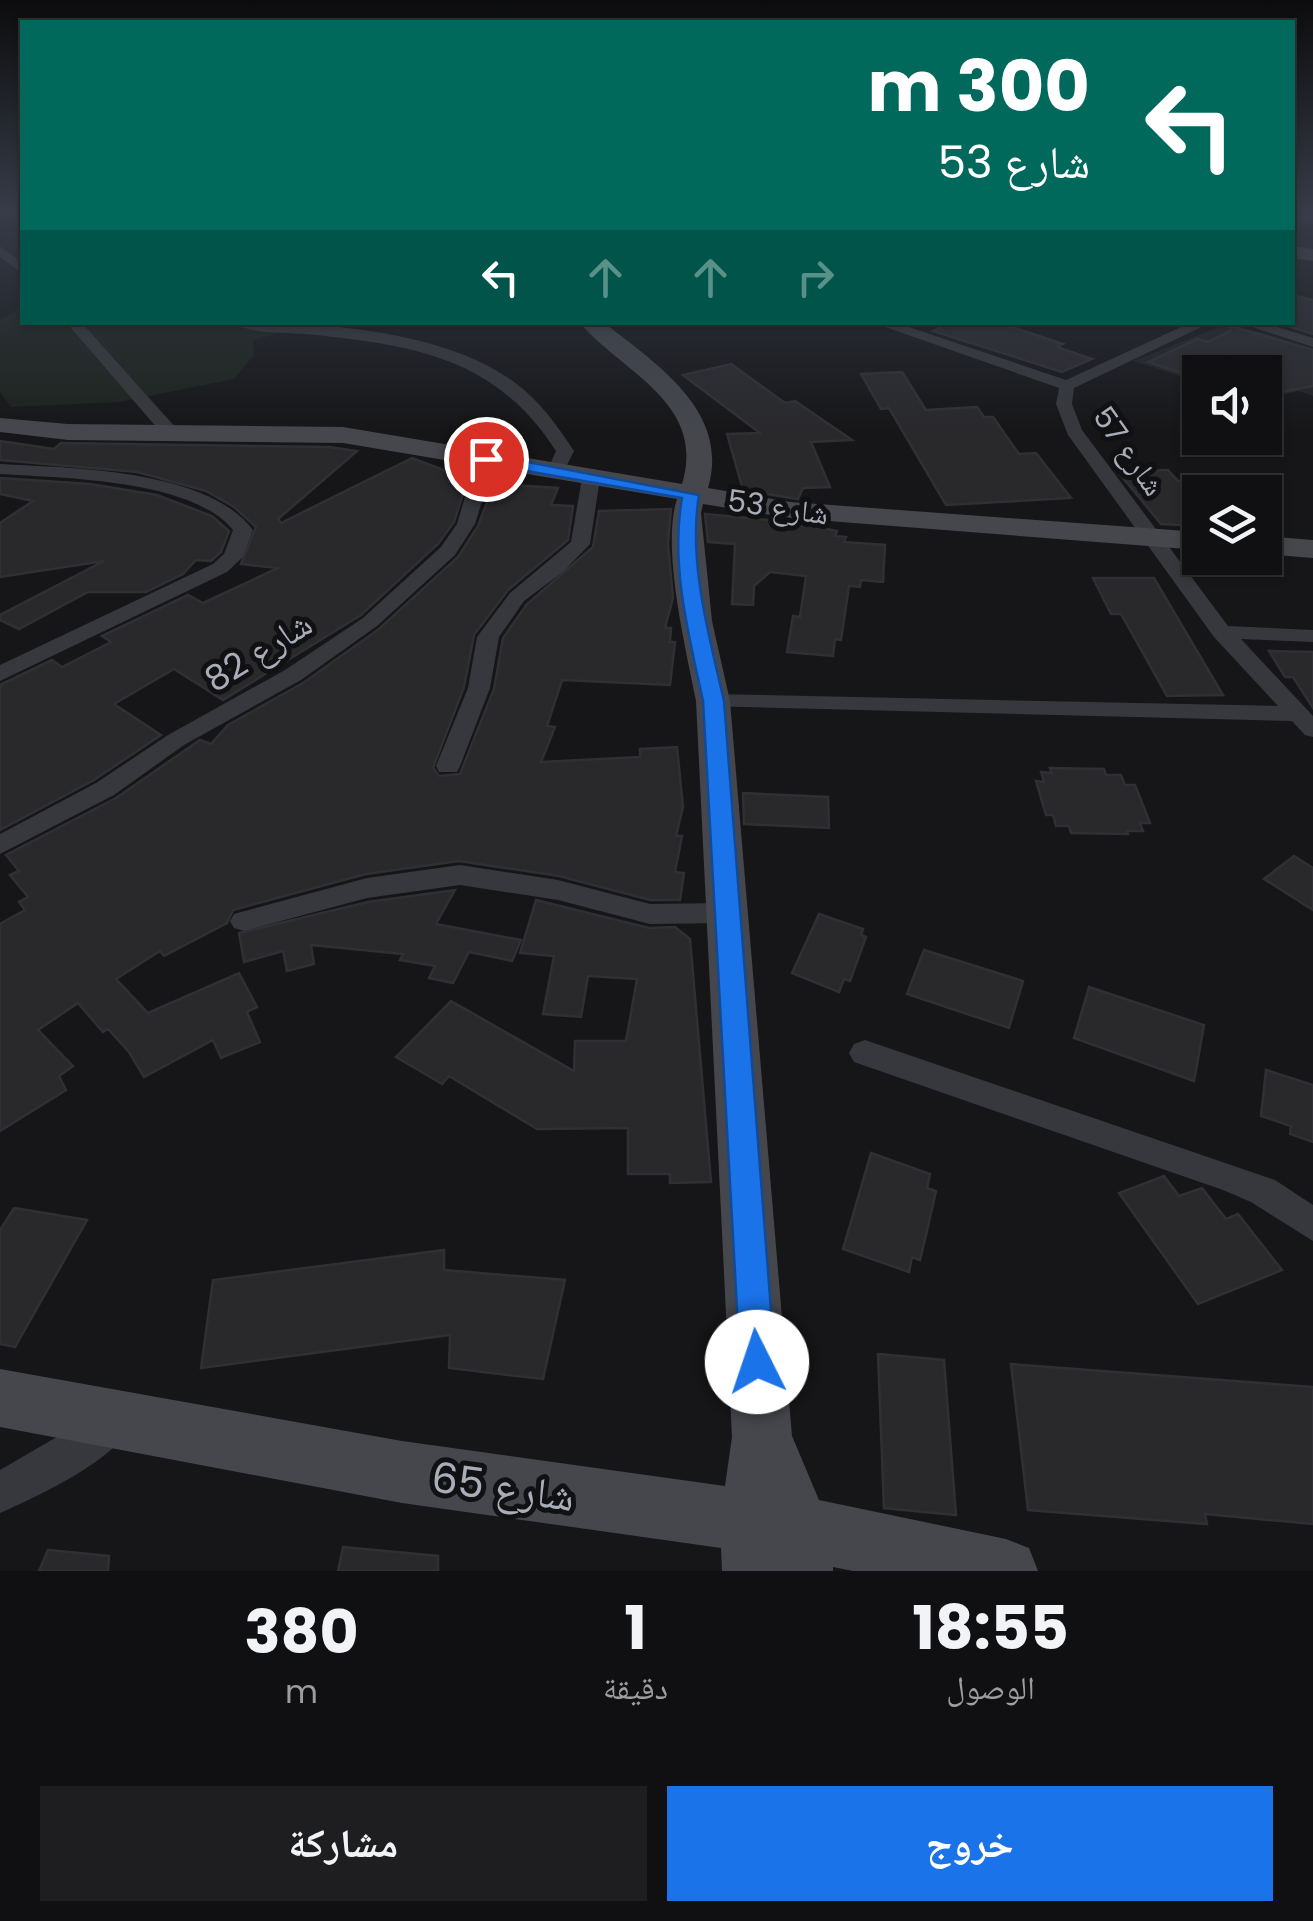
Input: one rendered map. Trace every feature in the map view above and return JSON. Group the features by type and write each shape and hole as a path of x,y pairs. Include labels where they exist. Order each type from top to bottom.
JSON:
{"street":[{"path":"76,325 170,432"},
{"path":"257,325 414,348 484,368 520,391 555,433 565,452 556,471"},
{"path":"593,325 654,370 692,424 700,460 686,521 696,621 714,701 762,1437 776,1548"},
{"name":"شارع 57","path":"887,325 1067,386 1199,325"},
{"path":"1254,325 1313,343"},
{"name":"شارع 57","path":"1067,386 1064,404 1074,431 1222,632 1305,722"},
{"name":"شارع 53","path":"0,426 344,435 691,495 866,519 1182,539"},
{"name":"شارع 82","path":"0,845 92,796 176,740 293,675 370,622 448,551 466,524 478,483 500,462"},
{"path":"0,469 90,476 190,496 226,508 244,530 233,557 220,568 0,674"},
{"path":"448,766 479,688 488,638 516,597 558,568 580,544 590,478"},
{"path":"1282,547 1313,549"},
{"path":"1222,632 1313,636"},
{"path":"714,701 1305,722"},
{"path":"244,921 367,888 460,875 558,890 650,914 729,913"},
{"path":"864,1053 1230,1178 1263,1191 1313,1225"},
{"name":"شارع 65","path":"0,1398 402,1472 776,1548 1006,1571"},
{"path":"0,1492 62,1459 118,1420"}],"shaded area":[{"path":"20,308 20,325 313,325 253,340 254,355 234,379 119,402 11,407 0,392 0,320"},
{"path":"1219,327 1241,327 1313,348 1313,396 1299,391 1282,395 1282,355 1182,355 1182,377 1133,361"}],"building":[{"path":"1295,296 1313,300 1313,334 1284,325 1295,325"},
{"path":"945,325 1006,325 1063,344 1057,347 1092,359 1062,372 933,331"},
{"path":"1230,326 1313,350 1313,386 1282,392 1282,355 1182,355 1182,373 1148,362 1197,339 1208,342 1230,331"},
{"path":"731,364 785,403 795,401 852,440 811,442 830,487 803,488 798,499 743,490 727,434 760,433 683,375"},
{"path":"902,372 926,410 977,407 984,417 993,417 1019,454 1036,453 1071,498 946,505 889,408 881,409 861,374"},
{"path":"0,441 54,449 61,443 329,447 357,451 278,519 281,523 412,458 468,479 454,522 438,544 361,615 223,700 174,669 114,704 161,735 94,780 0,830 0,685 52,660 62,667 111,642 102,636 188,595 203,603 278,568 241,564 256,527 234,507 206,491 137,472 0,460"},
{"path":"1168,470 1182,481 1182,525 1161,524 1118,472"},
{"path":"0,478 90,484 157,495 212,516 229,531 221,552 211,561 196,560 183,574 146,592 88,592 19,629 0,620 0,615 104,561 0,577 0,523 33,501 0,494"},
{"path":"494,484 558,488 551,505 573,506 568,540 508,590 474,635 464,687 433,768 439,776 460,774 494,689 503,638 527,604 593,547 599,511 671,509 668,544 673,598 665,628 671,628 670,642 675,642 670,685 562,680 547,726 555,727 541,762 640,757 640,749 677,747 683,807 676,836 682,836 675,872 684,873 680,900 650,900 559,876 459,861 366,874 233,910 227,923 164,956 160,951 116,979 148,1013 239,973 257,1007 247,1012 260,1042 221,1058 213,1040 144,1077 129,1052 108,1029 103,1032 78,1003 38,1030 73,1066 59,1076 66,1090 0,1131 0,924 25,910 19,902 28,897 10,875 19,871 6,855 116,798 200,740 211,744 228,725 303,683 379,629 458,557 478,526"},
{"path":"705,514 789,522 837,531 835,536 846,537 844,542 885,545 883,582 861,580 860,587 849,586 841,640 835,639 833,656 787,652 793,616 800,617 806,576 770,572 754,586 753,605 732,604 735,544 708,542"},
{"path":"1093,578 1154,578 1223,695 1167,696 1121,614 1111,614"},
{"path":"1269,651 1313,652 1313,708 1293,677 1285,677"},
{"path":"1050,768 1104,769 1106,775 1121,775 1125,785 1135,785 1150,823 1140,823 1143,831 1127,831 1128,834 1071,833 1069,826 1056,826 1053,815 1046,815 1036,781 1044,782 1041,772 1052,773"},
{"path":"743,793 828,797 829,828 744,824"},
{"path":"1294,856 1313,868 1313,910 1264,879"},
{"path":"455,890 436,924 521,940 512,961 469,952 453,983 429,978 435,966 400,960 403,954 311,945 314,964 287,971 283,951 244,962 239,933 368,902"},
{"path":"536,900 649,928 675,927 690,939 711,1182 670,1183 670,1174 628,1174 628,1128 537,1129 449,1076 442,1084 396,1057 451,1001 574,1071 575,1041 626,1041 637,979 588,976 581,1017 543,1014 554,956 520,953"},
{"path":"819,914 863,929 861,935 866,937 850,981 844,979 839,992 792,973"},
{"path":"924,950 1023,981 1009,1028 907,994"},
{"path":"1089,987 1204,1025 1194,1081 1074,1038"},
{"path":"1266,1070 1313,1085 1313,1142 1290,1134 1291,1126 1261,1116"},
{"path":"871,1153 930,1174 927,1188 936,1191 920,1260 912,1257 909,1272 843,1249"},
{"path":"1164,1176 1179,1196 1202,1188 1226,1219 1238,1214 1282,1270 1198,1304 1119,1193"},
{"path":"14,1208 87,1220 15,1347 0,1344 0,1230"},
{"path":"444,1250 444,1270 565,1280 543,1379 449,1368 450,1335 201,1368 213,1280"},
{"path":"878,1354 944,1360 956,1515 884,1508"},
{"path":"1011,1364 1313,1387 1313,1524 1205,1514 1207,1524 1028,1510"},
{"path":"343,1547 438,1556 438,1571 338,1571"},
{"path":"48,1550 109,1556 108,1571 39,1571"}],"route":[{"path":"486,459 691,495 686,521 696,621 714,701 757,1362"}]}
